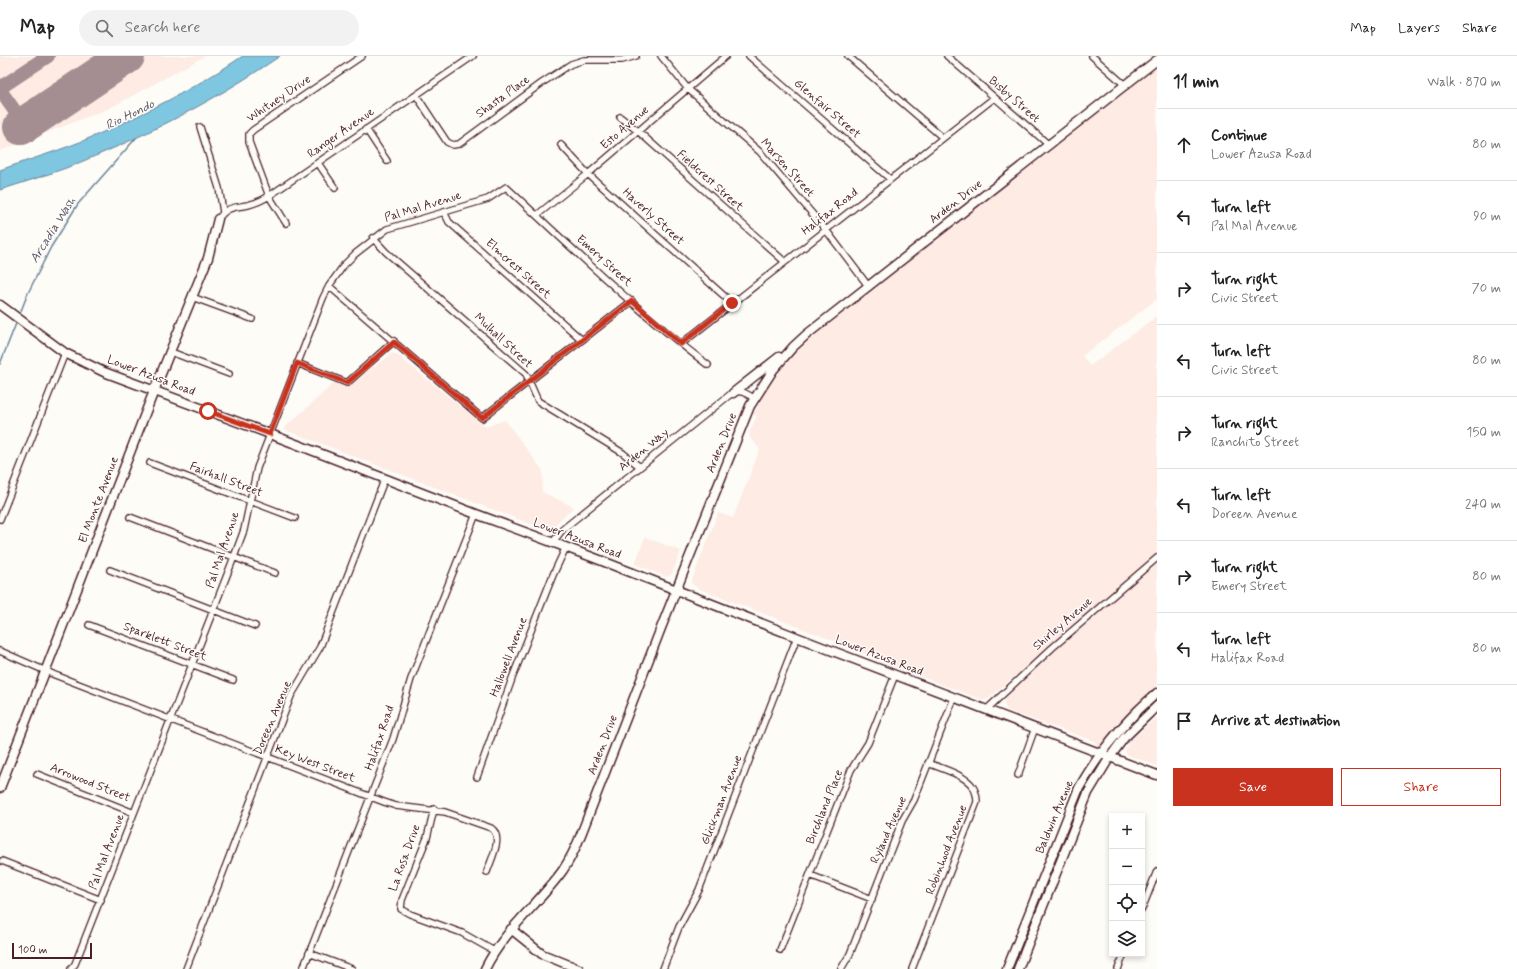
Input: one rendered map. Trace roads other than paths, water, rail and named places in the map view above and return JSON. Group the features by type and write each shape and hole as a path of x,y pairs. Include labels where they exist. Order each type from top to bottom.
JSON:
{"street":[{"name":"Whitney Drive","path":"270,196 249,142 249,134 362,56"},
{"name":"Ranger Avenue","path":"223,212 230,208 257,202 270,196 473,56"},
{"name":"Shasta Place","path":"416,95 447,142 453,145 459,144 542,83 571,64 584,60 622,60 636,56"},
{"name":"Marsen Street","path":"661,56 688,89 760,152 826,230 869,286"},
{"name":"Esto Avenue","path":"537,215 639,132 726,56"},
{"name":"Glenfair Street","path":"749,56 890,179"},
{"path":"848,56 942,137"},
{"name":"Bisby Street","path":"947,56 1049,145"},
{"path":"1092,56 1126,86"},
{"name":"Arden Drive","path":"485,969 494,951 511,929 558,876 572,855 750,406 773,370 793,347 1126,86 1157,60"},
{"name":"Halifax Road","path":"681,344 942,137 994,98"},
{"name":"Fieldcrest Street","path":"620,117 639,132 785,262"},
{"path":"200,127 219,188 223,212 218,219"},
{"path":"366,129 387,161"},
{"name":"Haverly Street","path":"561,144 588,174 732,303"},
{"path":"318,163 335,188"},
{"name":"Emery Street","path":"506,187 632,301 681,344 708,365"},
{"name":"Pal Mal Avenue","path":"71,969 75,964 101,900 234,557 244,530 257,468 297,363 329,286 344,265 373,238 387,229 488,199 506,187"},
{"path":"270,196 286,223"},
{"name":"Elmcrest Street","path":"444,212 449,222 582,340"},
{"name":"El Monte Avenue","path":"0,788 208,258 218,219"},
{"name":"Mulhall Street","path":"373,238 386,252 526,374 528,382 538,401 623,452 640,467"},
{"path":"329,286 482,418 632,301"},
{"path":"192,297 252,319"},
{"name":"Lower Azusa Road","path":"0,305 65,353 99,370 155,390 476,514 554,542 954,698 1157,775"},
{"path":"297,363 347,383 394,342"},
{"path":"733,393 793,347"},
{"path":"171,352 229,374"},
{"path":"0,518 65,353"},
{"path":"733,393 738,391 743,392 755,399"},
{"name":"Arden Way","path":"554,542 563,529 733,393"},
{"name":"Fairhall Street","path":"150,463 295,518"},
{"name":"Doreen Avenue","path":"186,969 291,696 320,647 385,478"},
{"name":"Halifax Road","path":"303,969 371,798 393,740 411,679 476,514"},
{"path":"130,517 275,573"},
{"name":"Hallowell Avenue","path":"477,777 513,676 553,575 566,547"},
{"name":"Shirley Avenue","path":"986,710 1052,648 1157,558"},
{"path":"110,570 255,626"},
{"name":"Sparklett Street","path":"89,625 233,680"},
{"name":"Glickman Avenue","path":"663,969 679,927 701,886 797,637"},
{"name":"Key West Street","path":"0,651 46,672 371,798 396,806 434,809 490,828 496,831 497,838 487,872"},
{"name":"Birchland Place","path":"780,950 851,770 868,743 895,675"},
{"name":"Baldwin Avenue","path":"1007,969 1079,788 1100,753 1121,727 1157,693"},
{"name":"Ryland Avenue","path":"841,969 850,954 902,822 914,800 954,698"},
{"name":"Baldwin Avenue","path":"1018,969 1088,793 1110,757 1124,738 1157,706"},
{"path":"1018,774 1035,728"},
{"name":"Robinhood Avenue","path":"912,969 977,802 976,793 973,786 965,779 928,763"},
{"name":"Arrowood Street","path":"37,774 134,812"},
{"name":"La Rosa Drive","path":"434,809 427,838 402,900 401,909 410,914 462,933 494,951"},
{"path":"2,861 101,900"},
{"path":"1145,901 1157,871"},
{"path":"810,875 872,899"},
{"path":"511,929 542,954 579,969"},
{"path":"1022,931 1031,935"},
{"path":"309,954 352,969"},
{"path":"1118,969 1123,957"}],"water":[{"path":"243,56 280,56 229,89 149,132 66,168 0,190 0,170 92,137 150,110 189,89"}],"waterway":[{"name":"Arcadia Wash","path":"19,316 28,293 51,247 78,204 136,138"},
{"name":"Arcadia Wash","path":"0,364 17,321"}],"water label":[{"name":"Rio Hondo","path":"130,115"}]}
